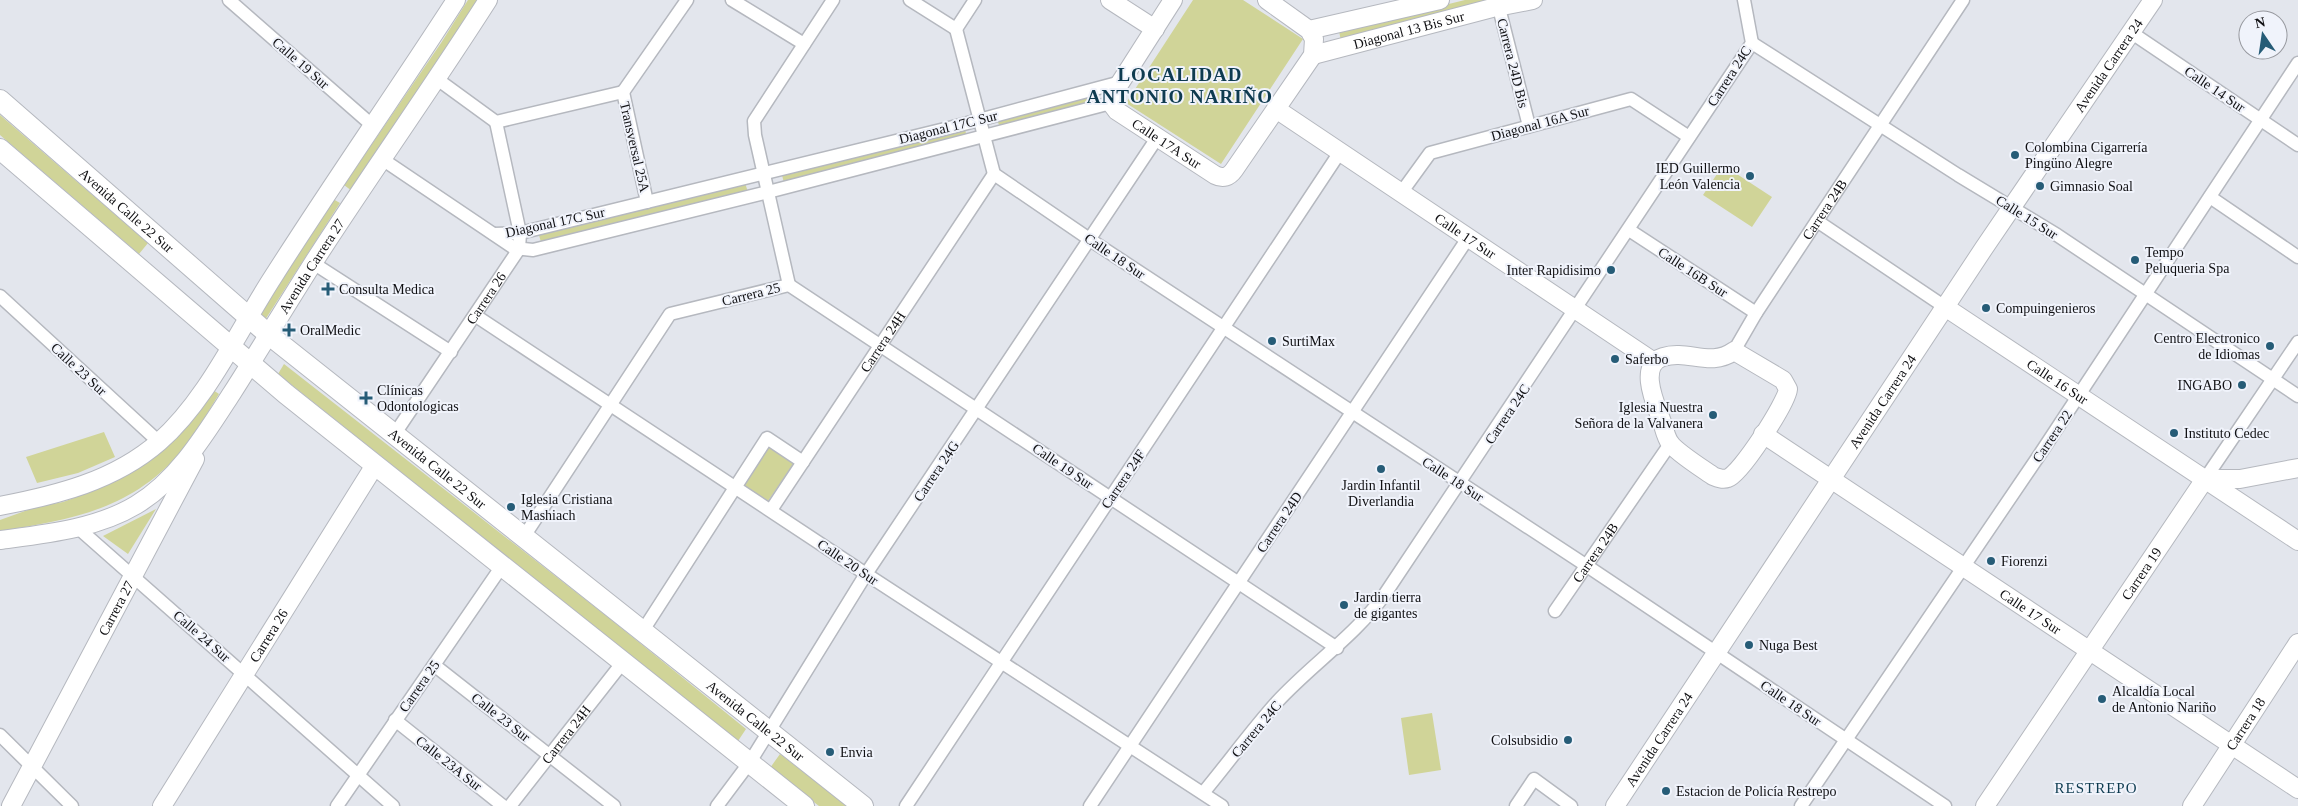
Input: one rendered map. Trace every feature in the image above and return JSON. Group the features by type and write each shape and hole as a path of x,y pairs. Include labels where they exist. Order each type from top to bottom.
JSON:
{"main road":[{"name":"Avenida Calle 22 Sur","path":"0,100 268,334 863,806"},
{"path":"0,148 250,364 804,806"}],"street":[{"name":"Calle 19 Sur","path":"228,0 374,126"},
{"name":"Avenida Carrera 27","path":"0,506 80,488 110,474 159,442 189,410 330,190 456,0"},
{"name":"Avenida Carrera 27","path":"0,540 76,527 118,514 152,494 170,478 220,411 313,263 488,0"},
{"path":"437,79 496,122 623,92 686,0"},
{"path":"732,0 804,44"},
{"name":"Carrera 25","path":"523,538 670,314 789,285 753,126 754,121 833,0"},
{"path":"910,0 956,29 994,174"},
{"path":"956,29 975,0"},
{"path":"1110,0 1155,29"},
{"path":"1111,103 1113,94 1174,0"},
{"path":"1267,0 1309,30 1314,39 1313,55 1276,109"},
{"name":"Diagonal 13 Bis Sur","path":"1309,30 1440,0"},
{"name":"Diagonal 13 Bis Sur","path":"1313,55 1498,3 1533,0"},
{"name":"Carrera 24C","path":"1203,793 1278,702 1308,671 1337,648 1373,610 1460,484 1752,43 1744,0"},
{"name":"Carrera 24B","path":"1734,352 1756,313 1964,0"},
{"name":"Avenida Carrera 24","path":"1615,806 2011,208 2154,0"},
{"name":"Carrera 24D Bis","path":"1498,3 1529,126"},
{"name":"Calle 14 Sur","path":"2132,33 2298,145"},
{"name":"Calle 15 Sur","path":"1752,43 2145,294 2298,396"},
{"name":"Carrera 22","path":"1801,806 2079,396 2298,63"},
{"name":"Diagonal 17C Sur","path":"494,234 520,233 980,120 1121,82"},
{"name":"Transversal 25A","path":"623,92 647,202"},
{"name":"Diagonal 16A Sur","path":"1401,193 1430,153 1631,99 1689,137"},
{"name":"Diagonal 17C Sur","path":"494,234 524,251 540,249 1111,103"},
{"name":"Calle 17A Sur","path":"1111,103 1117,111 1157,138 1215,175 1225,177 1234,170 1276,109"},
{"name":"Calle 17 Sur","path":"1276,109 1654,362"},
{"name":"Carrera 26","path":"394,435 476,316 519,249 520,233 496,122"},
{"name":"Carrera 24G","path":"717,806 750,762 866,574 978,409 1157,138"},
{"name":"Carrera 24F","path":"906,806 1340,152"},
{"path":"382,159 494,234"},
{"name":"Calle 18 Sur","path":"994,174 1090,240 1586,566 1945,806"},
{"name":"Carrera 24H","path":"772,510 994,174"},
{"path":"330,190 352,204"},
{"path":"2210,197 2298,257"},
{"name":"Calle 16 Sur","path":"1817,222 2298,541"},
{"name":"Calle 16B Sur","path":"1629,230 1756,313"},
{"name":"Carrera 24D","path":"1090,806 1468,238"},
{"path":"313,263 451,352"},
{"name":"Calle 19 Sur","path":"789,285 1337,648"},
{"name":"Calle 23 Sur","path":"0,296 159,442"},
{"name":"Calle 20 Sur","path":"476,316 772,510 866,574 1222,806"},
{"name":"Carrera 19","path":"1985,806 2298,342"},
{"path":"1734,352 1783,380 1788,389 1783,403 1739,471 1728,478 1713,476 1670,444 1651,389 1650,372 1654,362 1671,355 1716,359 1734,352"},
{"name":"Carrera 27","path":"11,806 220,411"},
{"name":"Calle 17 Sur","path":"1763,434 2298,789"},
{"path":"642,632 767,438 803,462"},
{"name":"Carrera 24B","path":"1555,612 1670,444"},
{"name":"Carrera 26","path":"162,806 375,465"},
{"path":"2205,479 2240,480 2298,468"},
{"name":"Calle 24 Sur","path":"76,527 394,806"},
{"name":"Carrera 25","path":"337,806 502,566"},
{"name":"Carrera 18","path":"2192,806 2298,644"},
{"name":"Carrera 24H","path":"510,806 622,662"},
{"name":"Calle 23 Sur","path":"434,665 614,806"},
{"name":"Calle 23A Sur","path":"395,720 503,806"},
{"path":"0,735 72,806"},
{"path":"1516,806 1534,779 1571,806"}],"green space":[{"path":"468,0 478,0 352,191 344,185 441,43"},
{"path":"1193,0 1243,0 1303,39 1221,164 1126,103"},
{"path":"1465,0 1486,0 1487,5 1341,41 1339,31"},
{"path":"1092,93 1094,103 1000,128 997,119"},
{"path":"0,115 148,243 139,254 0,135"},
{"path":"964,126 967,137 784,183 781,171"},
{"path":"1723,165 1772,197 1752,227 1703,195"},
{"path":"745,183 748,192 541,242 538,232"},
{"path":"333,199 340,203 265,320 259,315"},
{"path":"284,364 609,618 746,729 738,741 278,374"},
{"path":"213,390 219,394 185,447 160,473 140,488 119,500 74,517 0,531 0,520 36,507 63,502 93,491 123,476"},
{"path":"104,432 115,457 78,473 37,483 26,457"},
{"path":"769,445 794,463 768,501 742,484"},
{"path":"156,509 128,554 103,536"},
{"path":"1432,713 1441,770 1409,775 1401,718"},
{"path":"780,754 847,806 819,806 770,768"}],"place":[{"name":"Colombina Cigarrería Pingüno Alegre","path":"2015,155"},
{"name":"IED Guillermo León Valencia","path":"1750,176"},
{"name":"Gimnasio Soal","path":"2040,186"},
{"name":"Tempo Peluqueria Spa","path":"2135,260"},
{"name":"Inter Rapidisimo","path":"1611,270"},
{"name":"Consulta Medica","path":"328,289"},
{"name":"Compuingenieros","path":"1986,308"},
{"name":"OralMedic","path":"289,330"},
{"name":"SurtiMax","path":"1272,341"},
{"name":"Centro Electronico de Idiomas","path":"2270,346"},
{"name":"Saferbo","path":"1615,359"},
{"name":"INGABO","path":"2242,385"},
{"name":"Clínicas Odontologicas","path":"366,398"},
{"name":"Iglesia Nuestra Señora de la Valvanera","path":"1713,415"},
{"name":"Instituto Cedec","path":"2174,433"},
{"name":"Jardin Infantil Diverlandia","path":"1381,469"},
{"name":"Iglesia Cristiana Mashiach","path":"511,507"},
{"name":"Fiorenzi","path":"1991,561"},
{"name":"Jardin tierra de gigantes","path":"1344,605"},
{"name":"Nuga Best","path":"1749,645"},
{"name":"Alcaldía Local de Antonio Nariño","path":"2102,699"},
{"name":"Colsubsidio","path":"1568,740"},
{"name":"Envia","path":"830,752"},
{"name":"Estacion de Policía Restrepo","path":"1666,791"}],"district":[{"name":"LOCALIDAD ANTONIO NARIÑO","path":"1180,85"},
{"name":"RESTREPO","path":"2096,788"}]}
